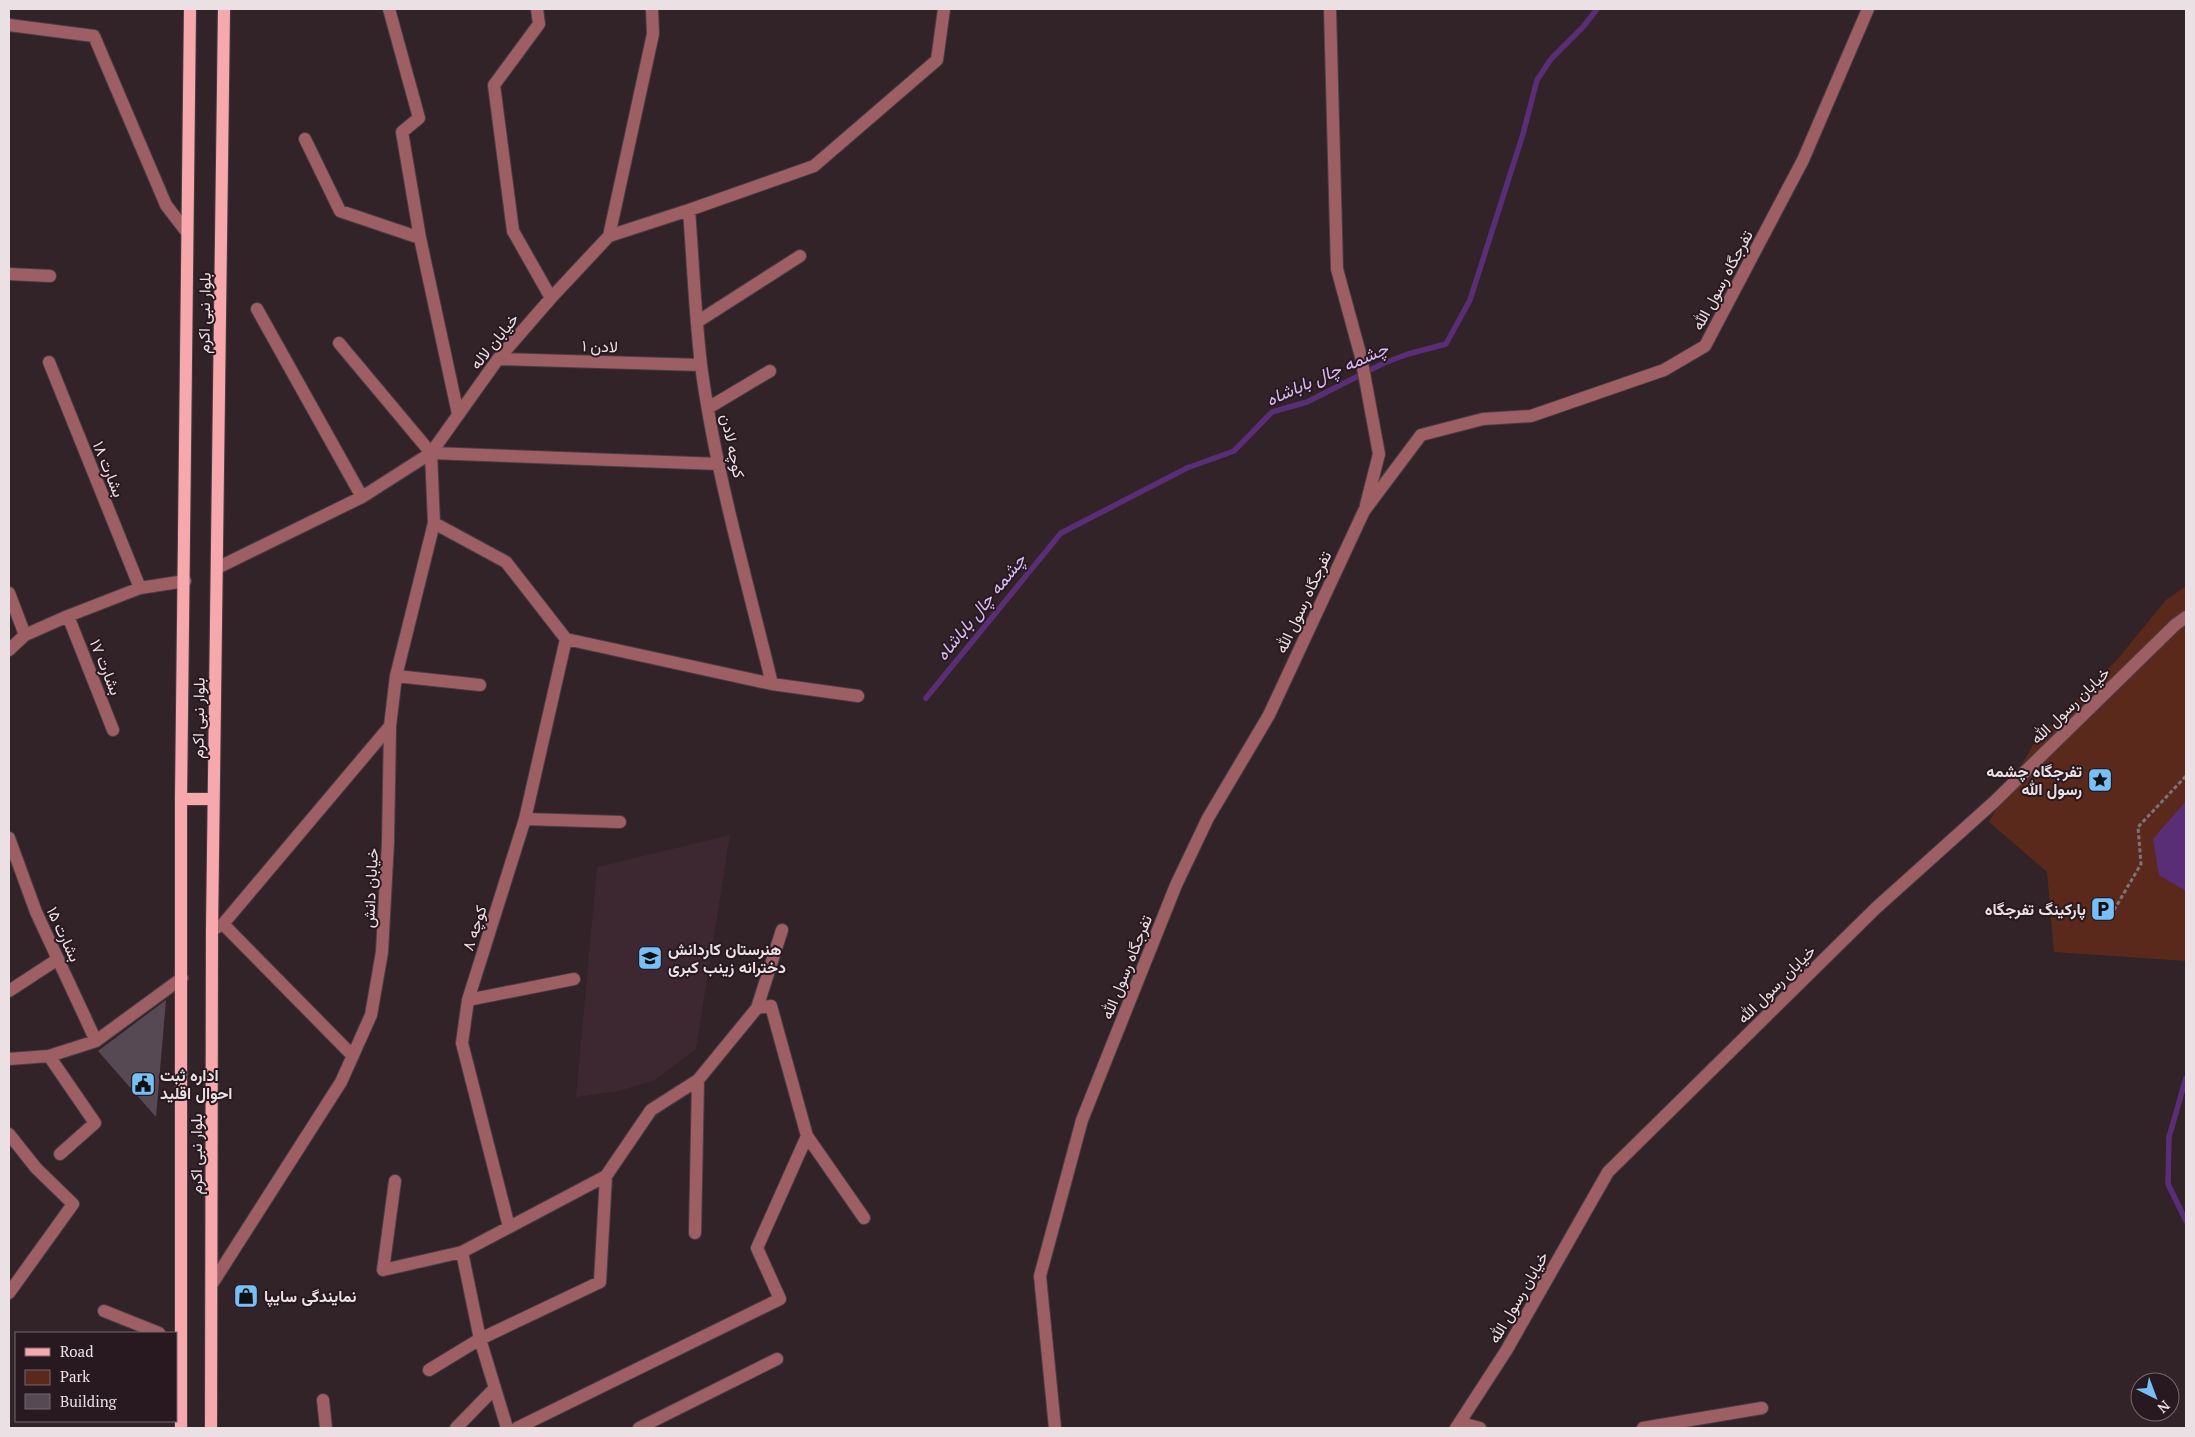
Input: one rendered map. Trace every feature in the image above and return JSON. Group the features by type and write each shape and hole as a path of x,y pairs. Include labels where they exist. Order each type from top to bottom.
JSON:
{"main road":[{"name":"بلوار نبی اکرم","path":"181,1428 179,1341 182,978 181,799 185,581 186,231 190,9"},
{"name":"بلوار نبی اکرم","path":"211,1428 217,927 213,798 224,9"},
{"path":"181,799 213,798"}],"street":[{"path":"389,9 419,118 402,132 420,238 458,414"},
{"path":"537,9 539,24 494,85 513,232 551,298"},
{"path":"609,236 653,34 652,9"},
{"name":"خیابان لاله","path":"217,568 362,497 431,453 498,359 551,298 609,236 814,166 937,60 944,9"},
{"path":"1330,9 1337,269 1361,358 1379,454 1364,511"},
{"name":"تفرجگاه رسول الله","path":"1055,1428 1040,1276 1082,1120 1176,885 1208,818 1269,715 1364,511 1421,435 1483,420 1531,416 1664,370 1705,346 1803,160 1868,9"},
{"path":"9,25 94,36 166,204 186,231"},
{"path":"305,138 340,211 420,238"},
{"name":"کوچه لادن","path":"689,210 701,365 708,408 772,684"},
{"path":"697,322 800,256"},
{"path":"9,274 50,276"},
{"path":"257,309 362,497"},
{"path":"339,343 431,453 720,464"},
{"name":"لادن ۱","path":"498,359 701,365"},
{"name":"بشارت ۱۸","path":"49,362 140,588"},
{"path":"708,408 770,371"},
{"name":"خیابان دانش","path":"212,1284 341,1082 372,1015 382,952 388,842 390,726 396,676 434,523 431,453"},
{"path":"434,523 506,562 566,639 772,684 858,696"},
{"path":"9,650 25,635 68,616 140,588 185,581"},
{"path":"9,593 25,635"},
{"name":"بشارت ۱۷","path":"68,616 113,730"},
{"name":"خیابان رسول الله","path":"1459,1426 1506,1351 1608,1172 1876,908 1994,802 2175,625 2186,617"},
{"name":"کوچه ۸","path":"509,1227 462,1043 468,1000 525,819 566,639"},
{"path":"396,676 480,685"},
{"path":"353,1056 217,927 390,726"},
{"path":"525,819 620,822"},
{"name":"بشارت ۱۵","path":"9,838 36,912 96,1041"},
{"path":"395,1181 382,1270 462,1252 606,1176 651,1110 698,1080 758,1008 782,930"},
{"path":"9,991 58,959"},
{"path":"9,1059 49,1056 96,1041 182,978"},
{"path":"468,1000 574,979"},
{"path":"758,1008 772,1006 807,1136 864,1218"},
{"path":"49,1056 95,1124 60,1154"},
{"path":"695,1233 698,1080"},
{"path":"9,1134 36,1168 73,1204 9,1293"},
{"path":"517,1428 780,1299 756,1248 807,1136"},
{"path":"429,1370 480,1339 600,1282 606,1176"},
{"path":"462,1252 480,1339 507,1428"},
{"path":"104,1311 156,1332"},
{"path":"639,1428 777,1359"},
{"path":"456,1428 495,1388"},
{"path":"323,1400 326,1428"},
{"path":"1643,1428 1762,1408"},
{"path":"1459,1426 1480,1428"}],"path":[{"path":"2114,910 2141,864 2138,827 2186,776"}],"shaded area":[{"path":"2186,801 2186,891 2159,875 2153,839"},
{"name":"هنرستان کاردانش دخترانه زینب کبری","path":"730,835 696,1049 655,1080 619,1091 576,1097 597,867"}],"green space":[{"name":"تفرجگاه چشمه رسول الله","path":"2186,586 2186,961 2054,952 2047,872 1989,822 2037,738 2116,661 2166,600"}],"building":[{"name":"اداره ثبت احوال اقلید","path":"166,1000 156,1117 98,1051"}],"waterway":[{"name":"چشمه چال باباشاه","path":"926,698 1061,533 1187,468 1234,451 1272,412 1307,402 1384,363 1408,354 1446,344 1470,300 1523,134 1537,80 1551,59 1583,27 1597,9"},
{"path":"2186,1078 2169,1137 2168,1184 2186,1221"}],"place":[{"name":"تفرجگاه چشمه رسول الله","path":"2100,780"},
{"name":"پارکینگ تفرجگاه","path":"2103,909"},
{"name":"هنرستان کاردانش دخترانه زینب کبری","path":"650,958"},
{"name":"اداره ثبت احوال اقلید","path":"143,1084"},
{"name":"نمایندگی سایپا","path":"246,1296"}]}
